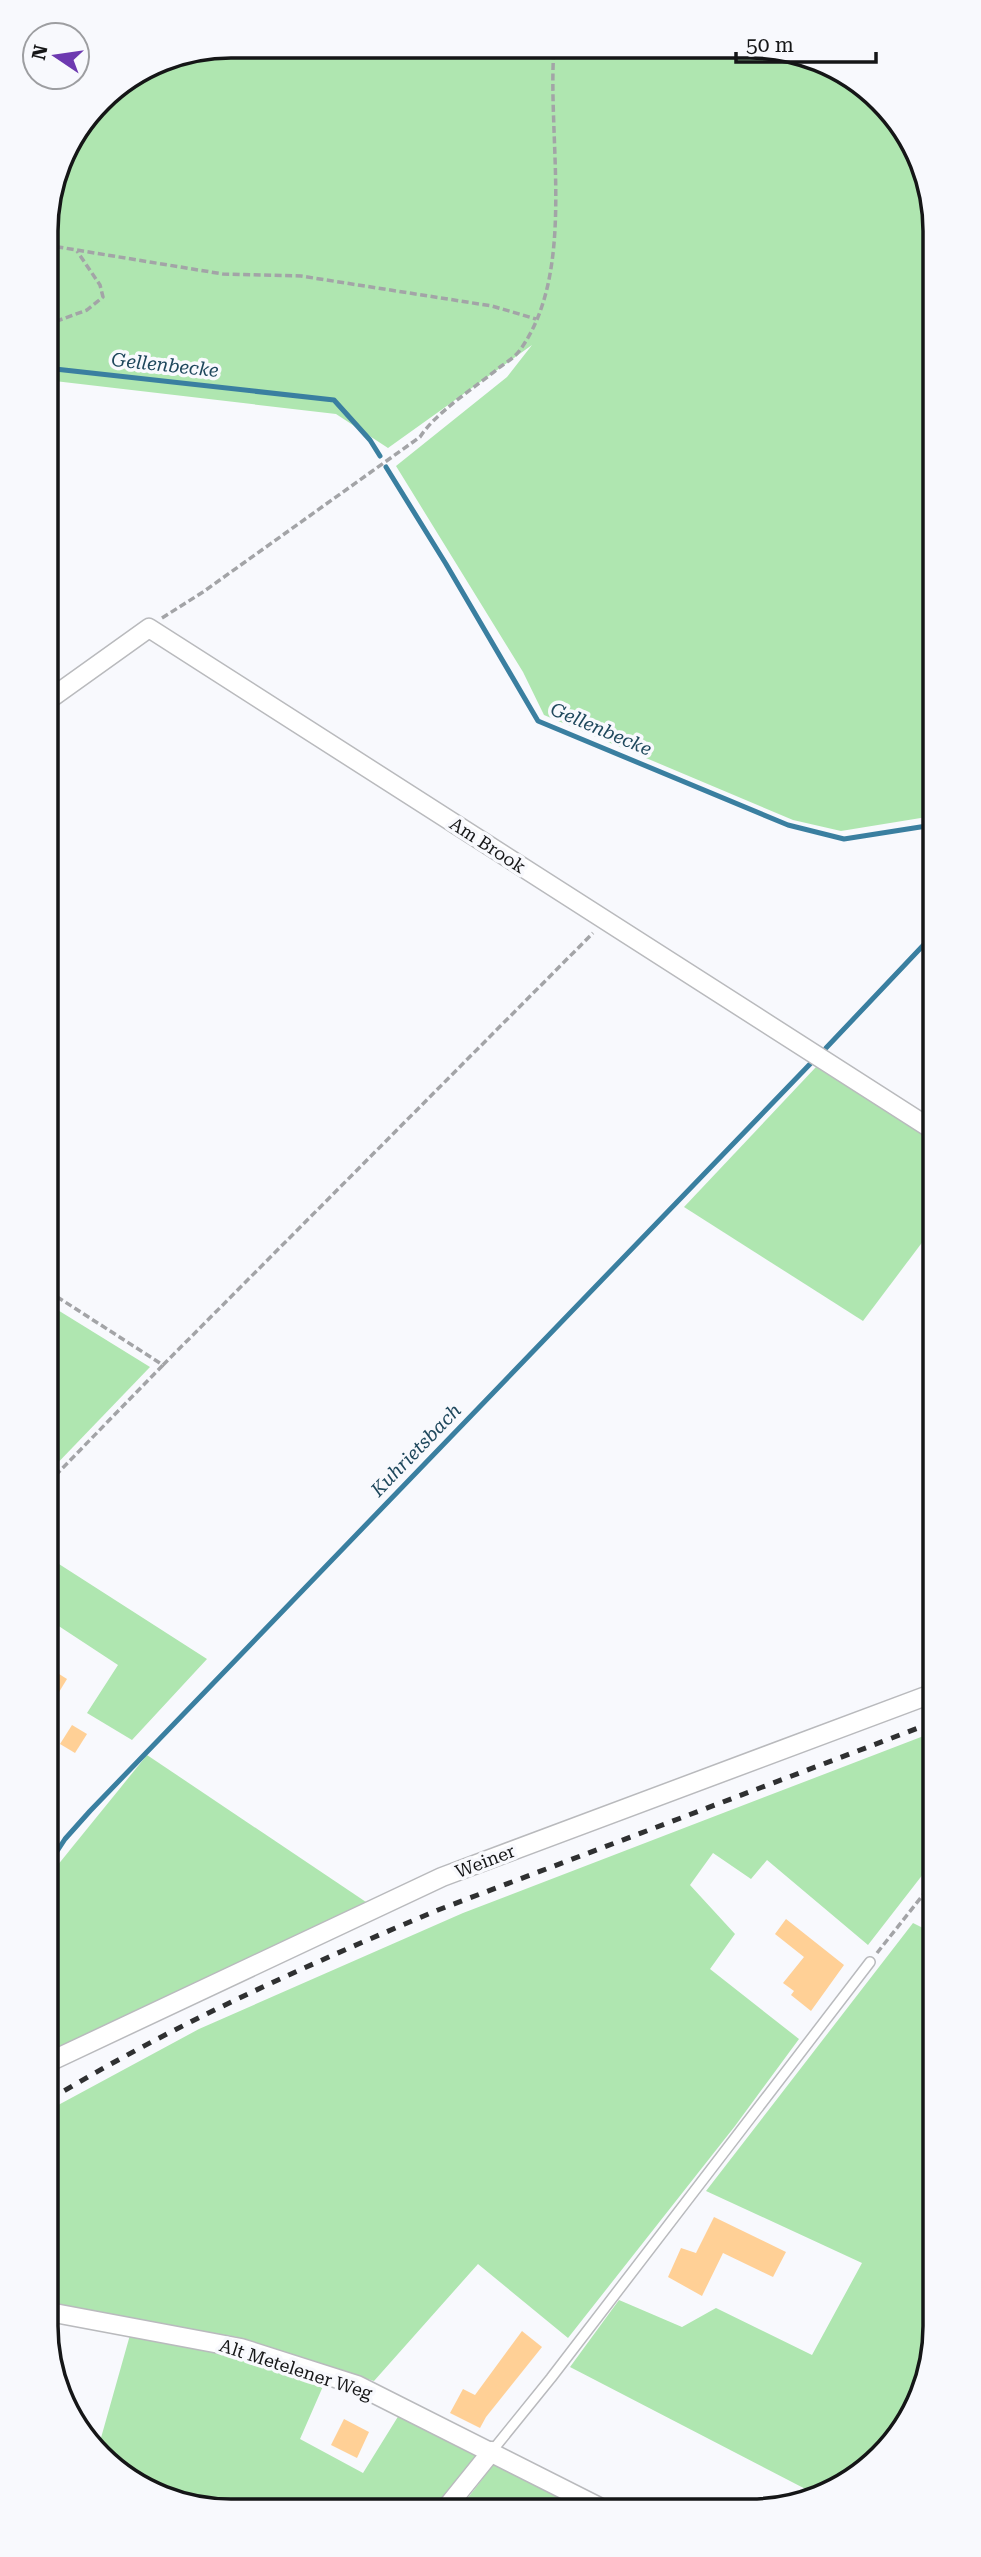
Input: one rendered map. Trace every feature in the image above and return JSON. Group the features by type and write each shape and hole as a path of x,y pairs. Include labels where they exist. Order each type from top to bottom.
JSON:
{"street":[{"path":"58,693 149,628"},
{"name":"Am Brook","path":"149,628 923,1124"},
{"name":"Weiner","path":"58,2058 442,1877 923,1696"},
{"name":"Alt Metelener Weg","path":"58,2314 241,2348 357,2385 584,2499"},
{"path":"453,2499 492,2451"}],"lane":[{"path":"492,2451 560,2367 870,1962"}],"path":[{"path":"149,628 420,437 425,428 440,415 519,352 547,296 555,230 551,80 553,58"},
{"path":"58,248 223,274 301,276 492,306 536,319"},
{"path":"58,321 87,310 103,297 100,285 76,250"},
{"path":"58,1473 606,920"},
{"path":"58,1297 163,1365"},
{"path":"870,1962 923,1895"}],"green space":[{"path":"220,58 761,58 806,67 837,81 856,94 873,108 900,144 914,175 922,208 923,818 841,831 793,820 544,715 523,672 396,466 507,377 532,345 388,448 336,414 58,381 58,220 64,186 76,154 94,125 108,108 144,81 186,64"},
{"path":"816,1067 923,1134 923,1241 863,1321 684,1207"},
{"path":"58,1310 150,1367 58,1463"},
{"path":"58,1563 207,1659 132,1740 87,1713 118,1665 58,1626"},
{"path":"923,1736 923,1874 868,1945 767,1860 751,1879 713,1853 690,1885 735,1934 710,1969 799,2039 735,2126 568,2338 478,2264 374,2381 237,2337 58,2307 58,2105 199,2029 463,1913"},
{"path":"147,1755 366,1902 58,2049 58,1865"},
{"path":"913,1923 923,1928 923,2337 920,2360 905,2403 873,2449 837,2476 807,2490 570,2367 619,2300 682,2327 716,2308 812,2355 862,2263 706,2191"},
{"path":"130,2335 239,2355 324,2384 300,2439 363,2473 399,2415 478,2455 445,2499 220,2499 175,2490 144,2476 108,2449 100,2440"},
{"path":"494,2464 563,2499 467,2499"}],"building":[{"path":"58,1673 67,1679 58,1694"},
{"path":"72,1725 87,1734 75,1753 60,1744"},
{"path":"786,1919 844,1965 811,2011 791,1995 794,1991 783,1983 804,1957 775,1934"},
{"path":"714,2217 786,2252 773,2277 723,2253 702,2296 668,2277 681,2248 696,2253"},
{"path":"522,2331 542,2347 480,2428 450,2413 463,2389 475,2395"},
{"path":"344,2419 369,2432 357,2458 331,2445"}],"waterway":[{"name":"Gellenbecke","path":"58,369 334,400 370,440 380,456"},
{"name":"Gellenbecke","path":"386,467 538,721 788,825 844,839 923,827"},
{"name":"Kuhrietsbach","path":"826,1048 923,946"},
{"name":"Kuhrietsbach","path":"58,1850 90,1811 812,1062"}],"railway":[{"path":"58,2095 191,2022 388,1931 923,1726"}]}
